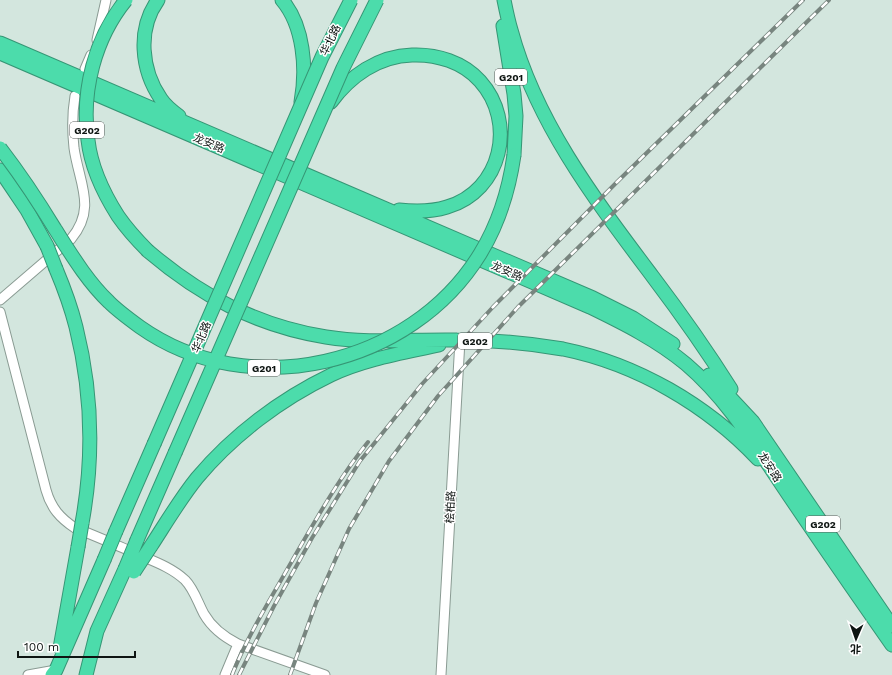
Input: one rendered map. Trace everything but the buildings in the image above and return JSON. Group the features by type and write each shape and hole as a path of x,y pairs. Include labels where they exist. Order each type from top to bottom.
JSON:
{"highway":[{"name":"G202","path":"126,0 111,22 103,38 91,73 86,105 88,141 92,158 107,197 119,217 132,235 167,267 205,294 243,313 272,323 314,334 349,340 460,340 531,344 594,357 626,368 654,380 706,413 733,434 781,484"},
{"path":"158,0 149,15 146,27 144,38 145,60 154,87 162,100 182,118 195,127"},
{"path":"282,0 291,14 296,26 302,53 304,83 299,110"},
{"name":"华北路","path":"54,673 322,57 351,0"},
{"name":"华北路","path":"86,675 98,631 130,570 137,540 342,68 377,0"},
{"name":"G201","path":"0,148 35,196 70,253 94,286 124,315 160,339 177,348 200,357 240,366 285,368 323,363 344,357 401,332 437,304 467,273 480,255 496,224 511,178 516,134 514,94 500,0"},
{"name":"G202","path":"504,0 510,30 524,68 540,106 559,142 580,177 714,362 753,422"},
{"name":"龙安路","path":"0,43 593,298 633,318 664,337 692,358 717,382 753,422 892,626"},
{"name":"龙安路","path":"0,53 582,304 628,326 659,344 686,364 710,388 744,428 892,645"},
{"path":"321,116 339,91 352,79 378,62 406,55 432,56 446,59 463,68 480,80 488,91 496,106 499,122 499,150 494,167 476,191 448,207 431,211 414,212 380,206"},
{"path":"0,170 23,204 46,246 56,269 76,326 84,360 88,394 90,468 78,547 54,673"},
{"path":"130,570 151,546 181,499 197,478 239,435 262,417 287,400 332,375 386,357 460,340"}],"street":[{"path":"85,69 96,43 106,0"},
{"path":"0,300 71,239 83,222 85,205 84,195 78,167 72,120 75,96"},
{"path":"0,312 49,501 64,521 75,528 162,565 177,574 185,580 191,588 211,624 238,644 325,675"},
{"name":"桧柏路","path":"441,675 460,340"},
{"path":"226,675 238,644"},
{"path":"28,675 54,673"}],"railway":[{"path":"239,675 274,606 312,538 360,461 422,384 493,307 618,181 803,0"},
{"path":"290,675 316,603 349,529 389,461 438,396 518,307 829,0"},
{"path":"232,675 252,631 328,500 368,442"}]}
